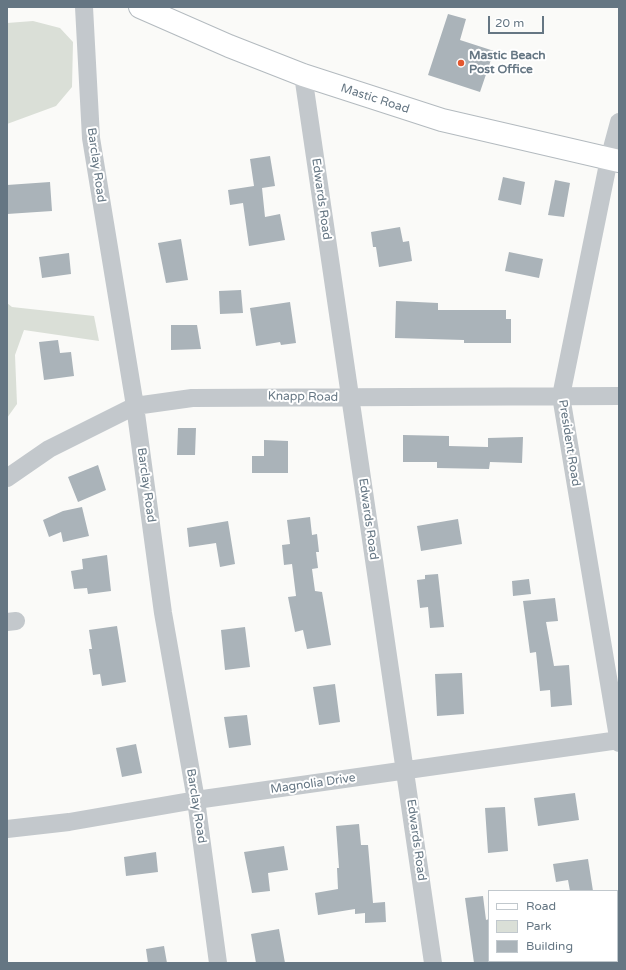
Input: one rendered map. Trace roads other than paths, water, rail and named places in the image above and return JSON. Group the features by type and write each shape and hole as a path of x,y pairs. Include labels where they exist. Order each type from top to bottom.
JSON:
{"main road":[{"name":"Mastic Road","path":"140,7 201,34 303,75 432,117 614,160"}],"street":[{"name":"Barclay Road","path":"84,7 91,138 135,406 163,613 196,800 218,963"},
{"name":"Edwards Road","path":"303,75 434,963"},
{"name":"President Road","path":"619,122 614,160 561,396 619,741"},
{"name":"Knapp Road","path":"7,478 49,449 135,406 192,398 247,396 350,398 619,396"},
{"name":"Magnolia Drive","path":"7,829 69,822 196,800 619,741"}],"place":[{"name":"Mastic Beach Post Office","path":"461,63"}]}
